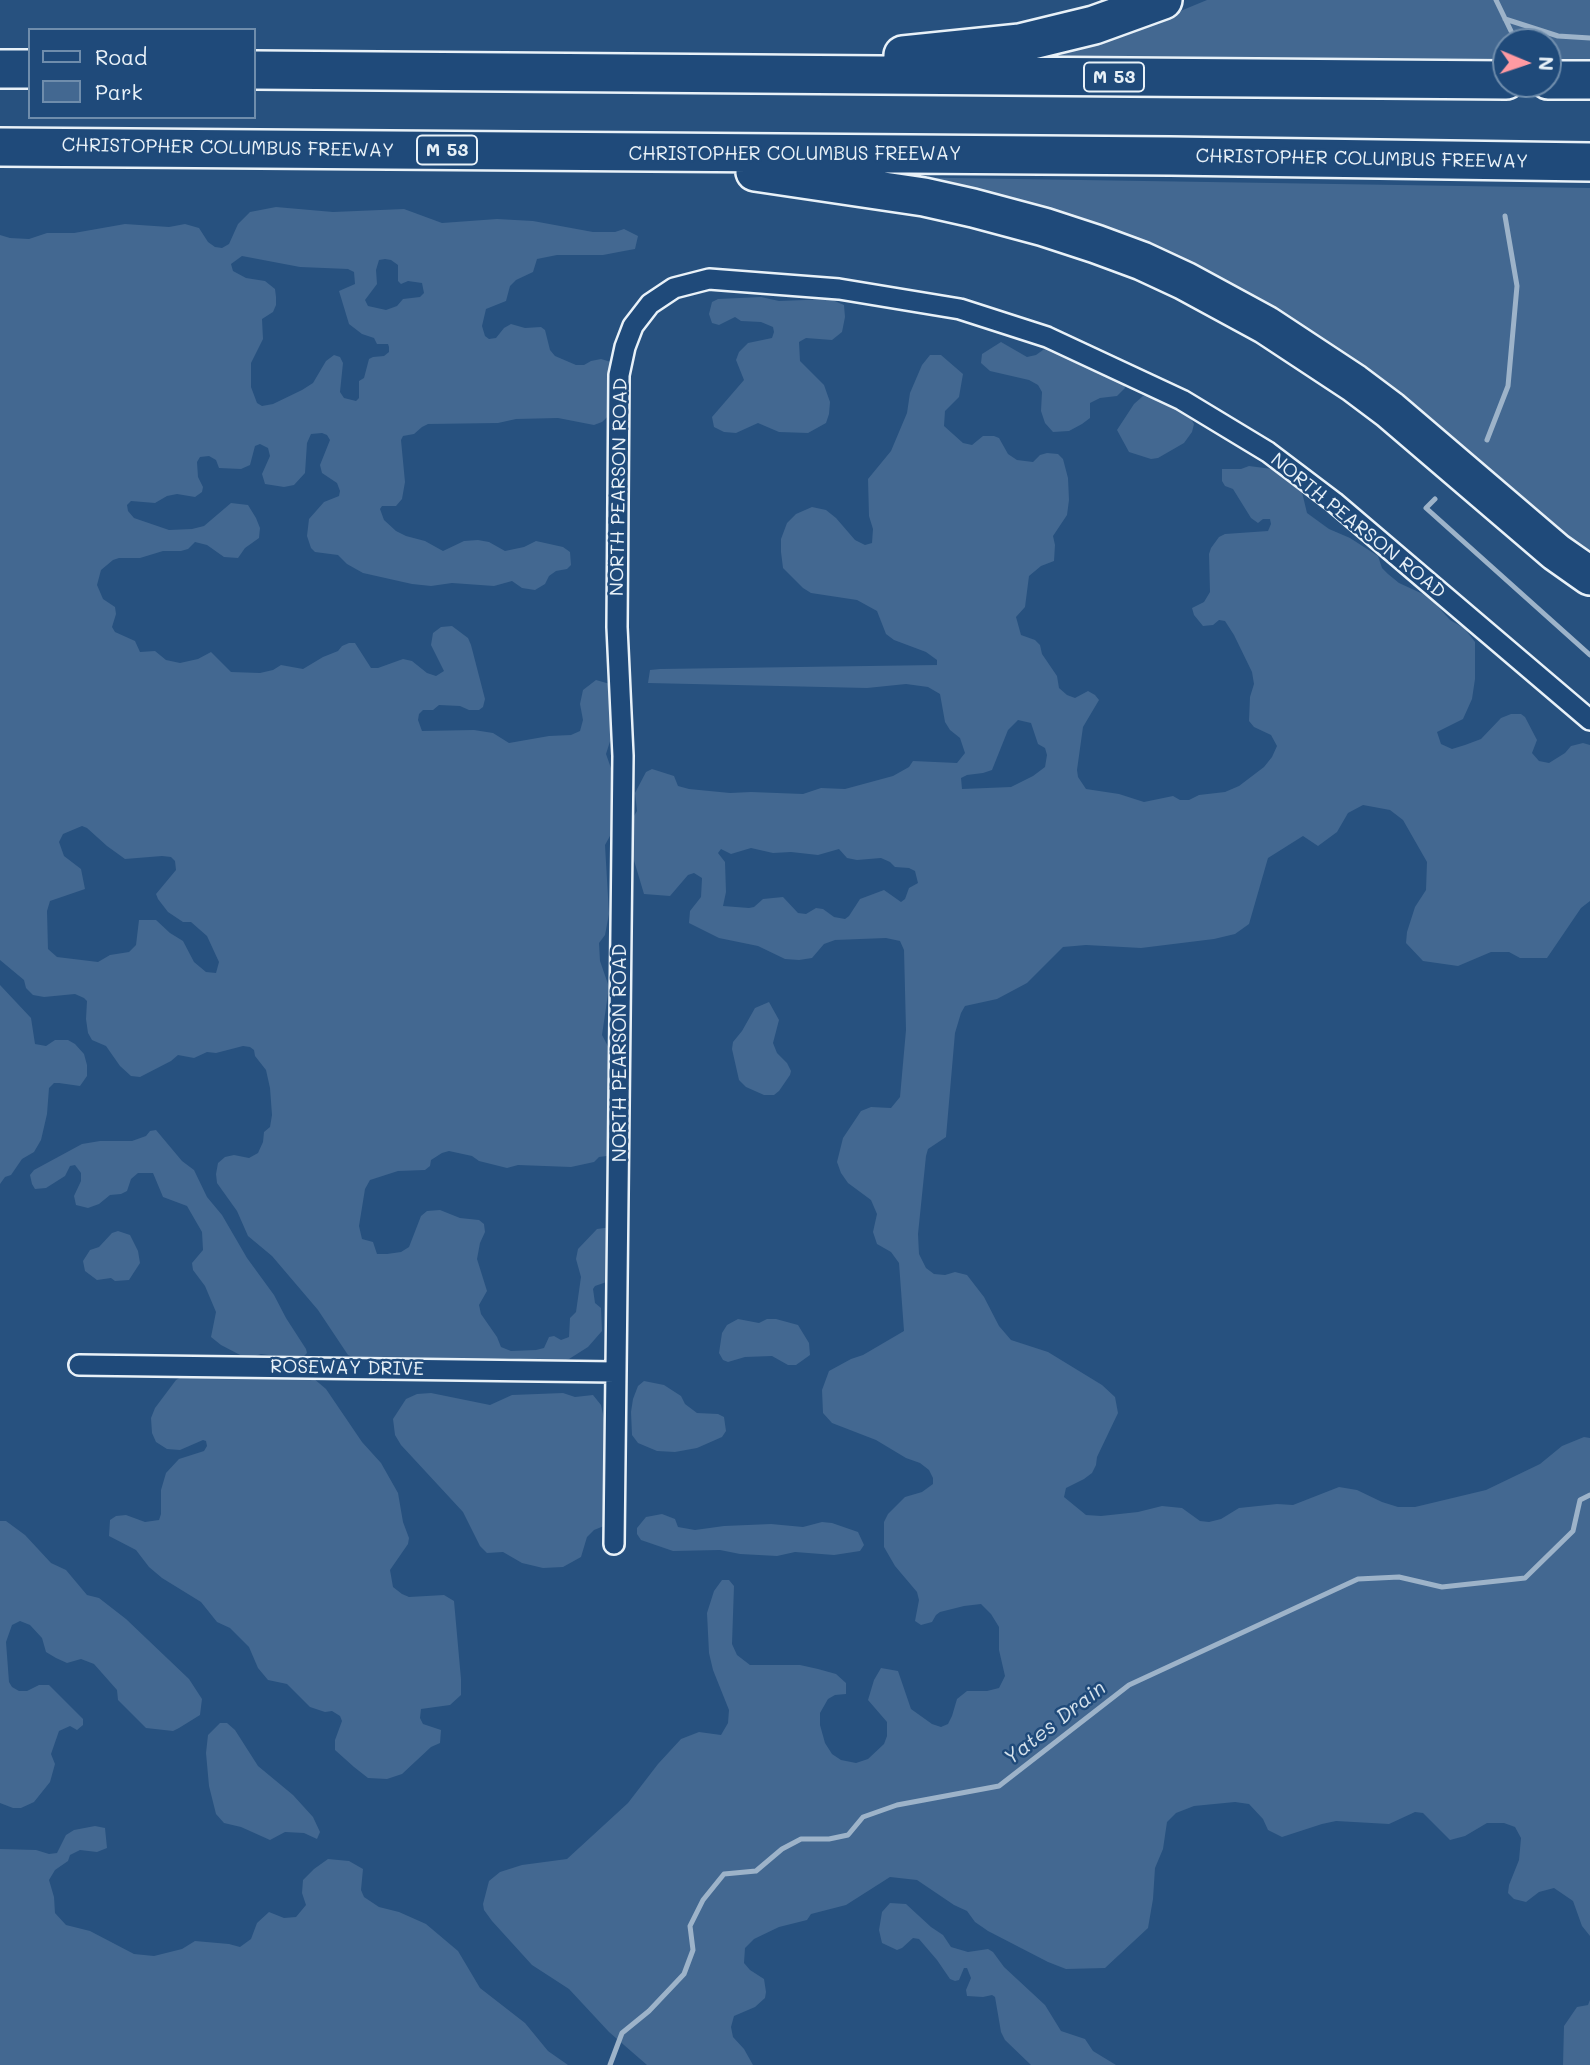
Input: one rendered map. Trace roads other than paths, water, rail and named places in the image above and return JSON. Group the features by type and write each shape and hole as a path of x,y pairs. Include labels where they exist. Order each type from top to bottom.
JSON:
{"highway":[{"path":"721,74 1020,43 1094,25 1163,0"},
{"path":"0,69 28,69"},
{"name":"M 53","path":"256,71 1492,80"},
{"path":"1562,80 1590,80"},
{"name":"CHRISTOPHER COLUMBUS FREEWAY","path":"0,147 1590,162"},
{"path":"626,153 924,197 1044,227 1142,261 1223,300 1312,353 1399,418 1556,552 1590,576"}],"street":[{"name":"NORTH PEARSON ROAD","path":"614,1544 620,1203 623,756 617,626 620,375 625,347 634,326 650,304 674,288 709,279 839,289 960,309 1047,337 1182,400 1268,452 1334,502 1590,720"},
{"name":"ROSEWAY DRIVE","path":"79,1366 615,1372"}],"waterway":[{"path":"1496,0 1510,28"},
{"path":"1505,19 1558,36 1590,38"},
{"path":"1487,440 1508,386 1517,286 1505,216"},
{"path":"1435,499 1426,508 1590,655"},
{"name":"Yates Drain","path":"610,2065 622,2033 649,2011 684,1974 693,1950 690,1926 703,1900 724,1874 756,1871 782,1849 801,1839 829,1839 848,1835 863,1817 897,1805 999,1786 1129,1685 1358,1579 1399,1577 1442,1587 1525,1578 1573,1531 1580,1500 1590,1495"}]}
